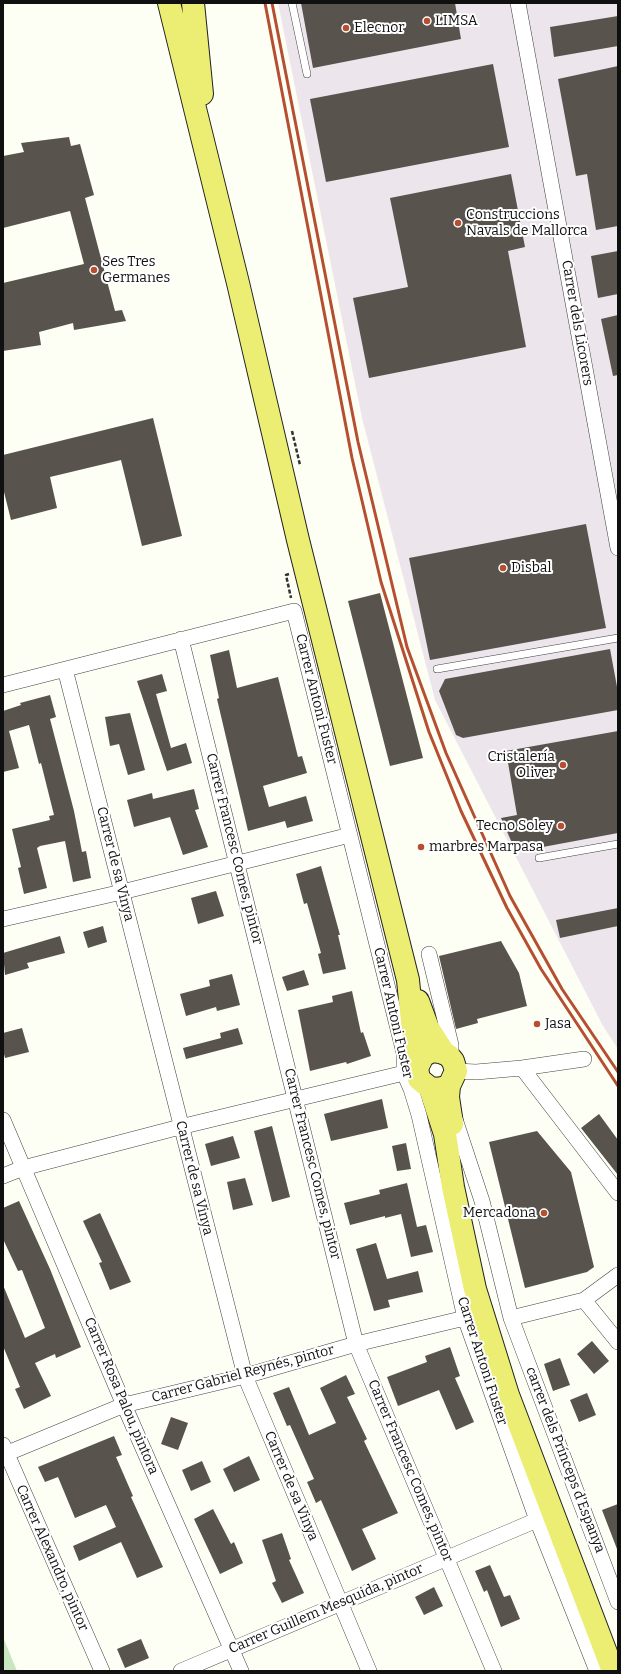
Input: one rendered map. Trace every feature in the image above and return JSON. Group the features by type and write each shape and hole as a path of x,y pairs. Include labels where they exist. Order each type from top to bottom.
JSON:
{"main road":[{"path":"169,3 240,291 298,540 408,980 414,1042 412,1067 423,1083 446,1075"},
{"path":"193,3 203,101 200,133"},
{"path":"408,980 415,993 446,1075 452,1132 453,1188 475,1289 508,1395 613,1671"},
{"path":"412,1067 429,1052 436,1051 446,1075"}],"street":[{"name":"Carrer dels Licorers","path":"518,3 618,548"},
{"name":"Carrer Antoni Fuster","path":"3,685 294,611 404,1053 412,1067 411,1089 419,1115 465,1318 537,1520 597,1671"},
{"name":"Carrer Francesc Comes, pintor","path":"181,639 238,862 356,1344 494,1671"},
{"name":"Carrer de sa Vinya","path":"65,669 180,1127 245,1376 369,1671"},
{"path":"4,914 122,892 350,835"},
{"name":"carrer dels Prínceps d'Espanya","path":"429,954 451,1044 446,1075 482,1201 511,1318 618,1602"},
{"path":"446,1075 522,1068 584,1060"},
{"path":"3,1176 23,1168 412,1067"},
{"path":"522,1068 618,1193"},
{"name":"Carrer Rosa Palou, pintora","path":"3,1120 124,1406 240,1671"},
{"path":"511,1318 584,1300 618,1275"},
{"path":"584,1300 618,1342"},
{"name":"Carrer Gabriel Reynés, pintor","path":"4,1451 124,1406 245,1376 356,1344 465,1318"},
{"name":"Carrer Alexandro, pintor","path":"4,1451 102,1671"},
{"name":"Carrer Guillem Mesquida, pintor","path":"181,1671 537,1520"}],"lane":[{"path":"292,3 307,74"},
{"path":"437,670 618,638"},
{"path":"539,858 618,844"}],"shaded area":[{"path":"278,3 618,3 618,1049 603,1026 435,700 362,418"}],"green space":[{"path":"3,1637 17,1671 3,1671"}],"building":[{"path":"301,3 455,3 461,39 313,68"},
{"path":"618,16 618,46 554,57 550,27"},
{"path":"493,64 509,147 326,182 310,99"},
{"path":"618,66 618,226 596,230 587,174 576,176 558,79"},
{"path":"69,137 71,146 80,144 94,195 85,198 115,311 122,310 126,321 74,330 73,323 39,332 41,345 3,351 3,283 84,264 70,211 3,228 3,156 24,152 21,143"},
{"path":"511,174 525,247 508,251 526,347 369,378 353,298 408,287 390,198"},
{"path":"618,251 618,294 598,298 591,256"},
{"path":"618,315 618,375 613,376 601,319"},
{"path":"153,418 182,536 142,546 121,460 50,477 57,508 11,520 3,488 3,455"},
{"path":"586,524 606,628 430,660 409,558"},
{"path":"380,593 423,758 390,766 348,601"},
{"path":"610,649 618,692 618,710 463,738 456,735 439,691 445,679"},
{"path":"229,650 237,688 278,677 298,757 302,756 307,773 263,786 269,807 306,796 313,821 287,828 285,821 248,831 217,699 219,698 210,655"},
{"path":"162,674 167,691 156,694 171,748 186,743 192,763 167,771 137,681"},
{"path":"50,695 56,717 50,719 74,811 82,852 86,851 91,878 73,882 65,841 40,846 37,848 47,888 24,894 18,868 21,867 12,829 50,820 49,816 54,815 41,763 39,764 29,725 9,731 19,768 3,772 3,711 21,705 20,703"},
{"path":"130,713 145,770 128,775 119,744 110,746 105,717"},
{"path":"618,731 618,833 516,852 501,818 517,815 506,751"},
{"path":"194,789 199,809 195,810 208,847 183,855 170,817 134,827 127,800 152,793 153,799"},
{"path":"321,866 340,935 338,935 346,969 323,974 318,954 321,953 307,903 304,904 296,874"},
{"path":"216,891 224,916 198,924 191,898"},
{"path":"618,908 618,926 560,938 556,920"},
{"path":"103,926 107,942 88,948 83,932"},
{"path":"60,936 65,953 27,963 29,968 5,975 3,953"},
{"path":"501,941 519,973 527,1006 477,1019 478,1023 456,1029 439,956"},
{"path":"304,970 309,985 287,991 282,977"},
{"path":"232,974 240,1005 217,1011 216,1007 186,1016 180,994 210,986 209,980"},
{"path":"352,991 361,1033 363,1032 371,1056 347,1064 346,1062 310,1071 298,1010 333,1002 332,996"},
{"path":"22,1028 29,1052 5,1058 3,1050 3,1033"},
{"path":"238,1028 243,1044 186,1059 183,1048 221,1038 220,1033"},
{"path":"382,1099 388,1128 331,1141 324,1114"},
{"path":"599,1114 618,1140 618,1175 581,1128"},
{"path":"272,1126 290,1197 272,1202 254,1131"},
{"name":"Mercadona","path":"537,1131 571,1172 594,1267 587,1272 525,1288 489,1142"},
{"path":"233,1136 240,1158 211,1166 205,1144"},
{"path":"406,1143 411,1169 397,1171 392,1146"},
{"path":"245,1178 253,1205 233,1210 227,1182"},
{"path":"407,1183 417,1227 426,1225 433,1252 411,1257 401,1214 385,1218 385,1216 350,1225 344,1203 380,1194 379,1190"},
{"path":"19,1201 50,1269 81,1347 56,1358 55,1354 35,1363 51,1396 24,1409 15,1389 20,1387 3,1346 3,1285 25,1338 45,1328 22,1270 18,1271 3,1239 3,1208"},
{"path":"100,1213 131,1282 110,1290 99,1263 102,1262 83,1221"},
{"path":"376,1243 387,1279 418,1271 423,1292 388,1300 390,1307 374,1311 356,1249"},
{"path":"592,1341 609,1361 594,1374 577,1354"},
{"path":"450,1347 460,1376 455,1378 474,1422 456,1430 439,1390 398,1406 387,1377 427,1362 425,1356"},
{"path":"560,1358 570,1385 553,1391 544,1364"},
{"path":"346,1375 355,1394 347,1397 367,1439 364,1441 398,1513 362,1529 376,1559 352,1571 321,1500 316,1503 307,1482 314,1479 290,1425 287,1426 273,1393 289,1387 309,1435 336,1423 320,1388"},
{"path":"587,1393 596,1415 579,1422 570,1400"},
{"path":"171,1417 188,1423 178,1450 161,1444"},
{"path":"114,1436 122,1455 116,1457 133,1496 131,1497 163,1567 137,1578 121,1542 79,1561 73,1546 116,1527 106,1505 75,1518 58,1477 45,1482 38,1467"},
{"path":"249,1456 260,1480 234,1492 223,1469"},
{"path":"202,1461 211,1482 191,1491 182,1470"},
{"path":"618,1504 618,1549 617,1549 602,1510"},
{"path":"213,1509 231,1544 234,1542 243,1563 220,1574 194,1519"},
{"path":"282,1533 291,1559 289,1560 304,1593 282,1603 272,1583 276,1581 262,1540"},
{"path":"490,1565 504,1597 510,1595 520,1619 501,1627 487,1590 484,1592 475,1571"},
{"path":"434,1587 443,1606 424,1615 415,1597"},
{"path":"141,1639 149,1658 125,1668 117,1649"}],"railway":[{"path":"265,3 352,458 381,582 429,732 461,811 507,908 541,969 618,1086"},
{"path":"272,3 358,442 407,647 446,753 510,896 562,989 618,1072"}],"place":[{"name":"LIMSA","path":"427,21"},
{"name":"Elecnor","path":"346,28"},
{"name":"Construccions Navals de Mallorca","path":"458,223"},
{"name":"Ses Tres Germanes","path":"94,270"},
{"name":"Disbal","path":"503,568"},
{"name":"Cristalería Oliver","path":"563,765"},
{"name":"Tecno Soley","path":"561,826"},
{"name":"marbres Marpasa","path":"421,847"},
{"name":"Jasa","path":"537,1024"},
{"name":"Mercadona","path":"544,1213"}]}
